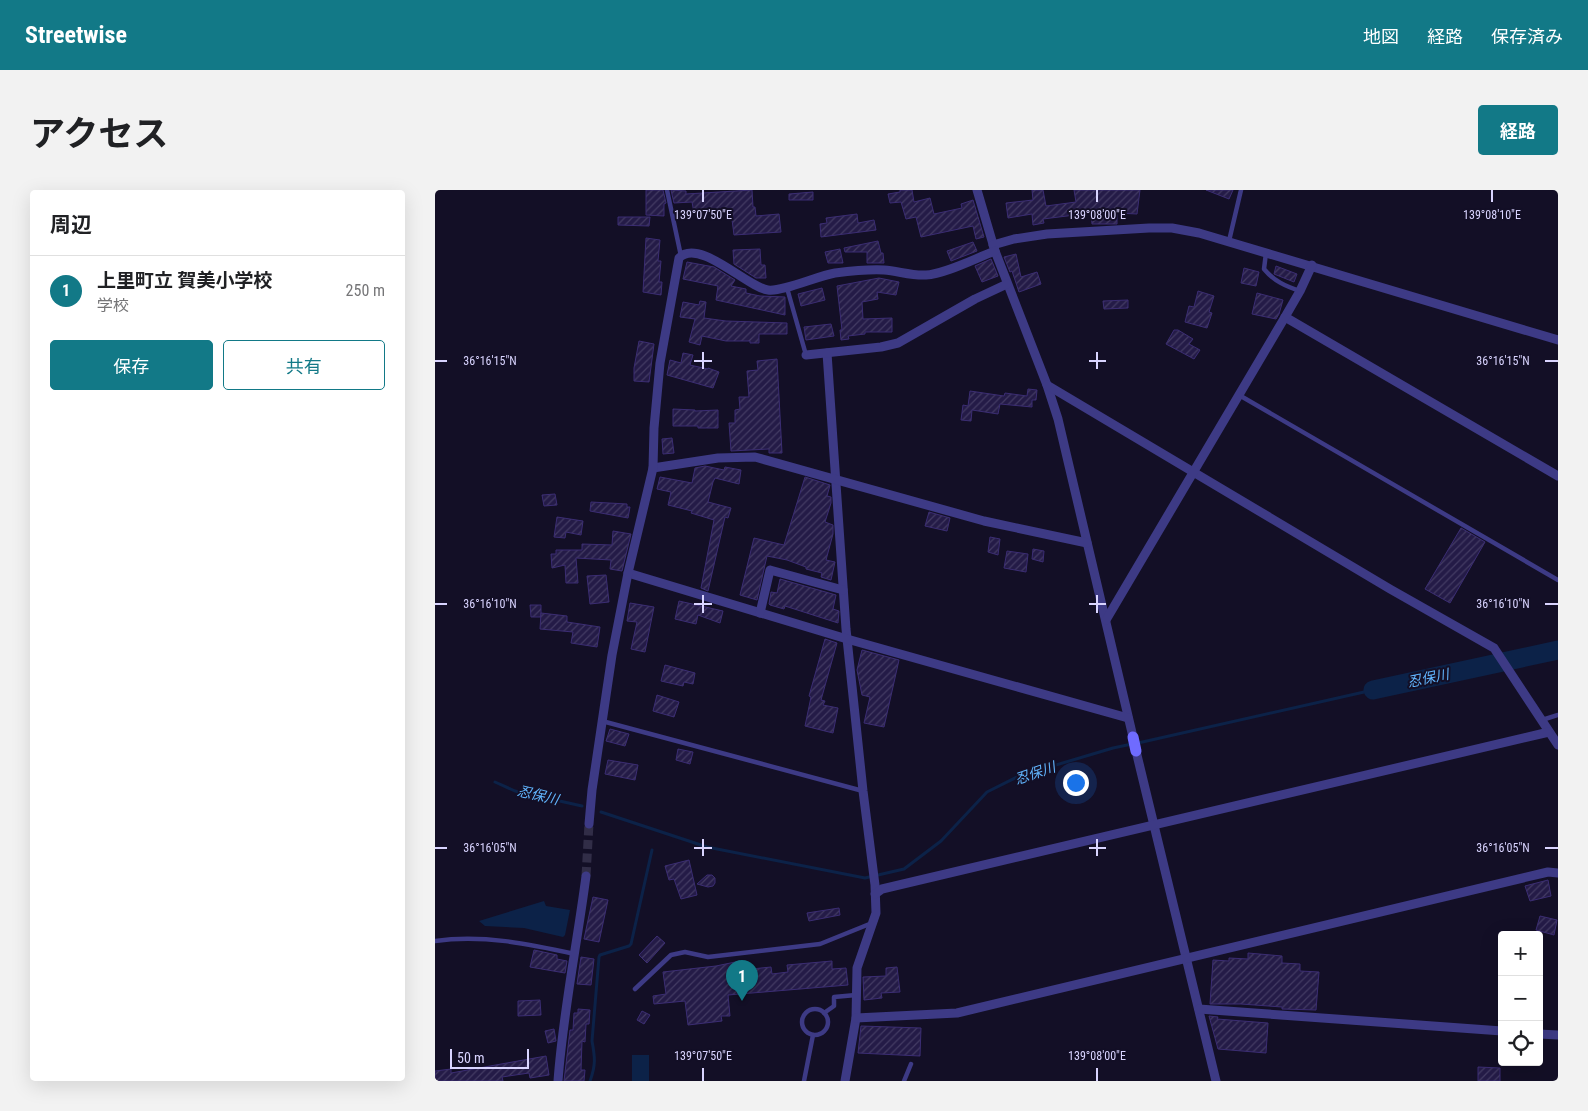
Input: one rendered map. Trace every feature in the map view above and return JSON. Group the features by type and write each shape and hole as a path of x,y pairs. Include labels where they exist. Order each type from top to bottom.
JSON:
{"street":[{"path":"976,191 994,248 1047,385 1057,419 1216,1081"},
{"path":"589,824 592,790 612,655 628,574 653,468 654,428 660,363 678,260 681,256 690,253 705,257 729,268 767,290 830,274 857,270 885,270 927,275 949,269 1014,239 1041,234 1172,228 1199,232 1558,340"},
{"path":"1106,620 1285,317 1311,265"},
{"path":"806,355 881,347 898,343 1007,284"},
{"path":"1285,317 1558,476"},
{"path":"827,353 847,638 875,883 876,913 857,968 856,1018 845,1081"},
{"path":"1047,385 1390,589 1494,648 1558,745"},
{"path":"653,468 718,458 755,457 985,521 1087,543"},
{"path":"760,613 770,570 843,590"},
{"path":"628,574 1128,718"},
{"path":"875,894 882,889 1549,732"},
{"path":"856,1018 957,1013 1548,872 1558,873"},
{"path":"558,1081 566,1001 586,876"},
{"path":"1199,1009 1498,1031"},
{"path":"1543,1034 1558,1035"}],"lane":[{"path":"667,190 681,256"},
{"path":"1229,241 1241,190"},
{"path":"1266,253 1263,269 1272,279 1300,290"},
{"path":"787,286 806,355"},
{"path":"1239,395 1558,580"},
{"path":"1542,720 1558,715"},
{"path":"602,721 863,791"},
{"path":"635,989 671,955 677,953 685,952 708,957 820,944 874,922"},
{"path":"435,941 465,938 493,940 524,943 575,954"},
{"path":"824,1013 834,1006 834,997 855,995"},
{"path":"814,1010 824,1013 828,1019 827,1029 821,1034 813,1035 804,1029 802,1023 803,1017 808,1012 814,1010"},
{"path":"804,1081 813,1035"},
{"path":"904,1081 911,1064"}],"water":[{"path":"544,901 546,906 570,910 563,937 524,928 485,926 479,921"},
{"path":"632,1055 649,1055 649,1081 632,1081"}],"building":[{"path":"646,190 663,190 666,203 664,204 664,216 646,215"},
{"path":"671,190 686,191 686,194 752,190 753,207 755,207 756,216 779,214 781,232 734,235 731,212 722,212 722,210 694,213 692,202 674,203"},
{"path":"900,190 912,190 914,202 930,198 934,214 962,208 961,204 973,200 984,237 976,239 973,226 921,237 916,217 906,219 901,202 890,203 888,194 900,192"},
{"path":"1032,190 1043,190 1046,206 1076,202 1074,190 1140,190 1137,214 1117,213 1117,224 1092,224 1091,213 1043,219 1044,223 1033,225 1032,214 1008,218 1006,203 1033,200"},
{"path":"1206,190 1233,190 1229,199"},
{"path":"813,192 813,200 789,200 789,194"},
{"path":"857,214 858,223 874,220 876,230 821,237 820,224 827,223 826,218"},
{"path":"618,217 650,217 649,226 618,225"},
{"path":"646,238 660,240 658,261 661,261 659,282 662,282 661,295 643,292"},
{"path":"878,241 881,253 883,253 884,263 867,263 867,252 845,252 844,248"},
{"path":"973,242 977,251 951,261 947,251"},
{"path":"760,249 761,265 765,265 766,278 756,278 734,264 733,250"},
{"path":"840,249 843,263 828,263 825,252"},
{"path":"1016,254 1021,277 1037,272 1041,284 1019,292 1012,271 1010,272 1004,257"},
{"path":"991,259 998,276 982,282 975,266"},
{"path":"687,262 714,267 735,280 731,286 746,289 746,293 760,296 785,297 785,315 716,300 718,286 683,279"},
{"path":"1276,266 1297,274 1294,282 1274,274"},
{"path":"1244,268 1259,272 1256,286 1241,283"},
{"path":"879,278 899,282 896,295 877,292 878,299 862,302 863,319 892,318 892,332 865,332 865,334 848,336 849,339 841,340 840,330 842,330 837,286"},
{"path":"822,288 825,300 801,306 798,294"},
{"path":"1198,291 1214,296 1209,312 1212,313 1207,328 1185,322 1189,306 1194,307"},
{"path":"1257,293 1283,300 1276,319 1252,314"},
{"path":"1128,300 1128,308 1104,309 1103,301"},
{"path":"700,301 706,302 704,318 726,321 787,323 787,334 759,334 759,343 726,341 702,336 700,345 689,342 695,319 680,317 683,302 699,305"},
{"path":"831,324 834,336 806,340 804,327"},
{"path":"1174,330 1178,330 1193,339 1189,344 1200,350 1194,359 1166,344"},
{"path":"639,341 654,344 649,382 634,381 634,368"},
{"path":"683,353 693,355 690,365 719,372 713,388 667,375 670,360 681,363"},
{"path":"777,359 782,453 769,453 769,449 731,451 729,423 735,423 735,410 740,409 739,397 749,397 747,371 758,370 757,361"},
{"path":"1028,389 1037,390 1036,400 1032,400 1032,407 1000,404 998,414 972,410 971,421 961,420 963,405 968,406 970,391 1004,396 1005,393 1027,396"},
{"path":"673,409 695,411 718,410 718,428 673,426"},
{"path":"672,438 674,453 663,454 662,439"},
{"path":"705,466 724,470 725,467 741,470 739,484 715,478 713,482 708,502 731,508 728,518 725,517 708,591 701,588 714,520 691,513 692,511 668,505 671,492 657,489 660,477 692,483 695,468"},
{"path":"805,477 830,485 827,496 831,497 831,503 825,522 833,525 833,534 826,560 835,562 831,580 821,577 822,573 806,569 806,567 787,560 767,556 757,600 740,595 754,538 784,545"},
{"path":"555,494 557,505 544,506 542,495"},
{"path":"591,502 627,504 627,507 630,507 628,518 590,511"},
{"path":"929,512 950,518 947,531 925,526"},
{"path":"557,517 583,521 581,535 566,532 565,538 554,537"},
{"path":"1461,528 1485,542 1450,603 1425,589"},
{"path":"613,531 631,534 622,571 610,569 611,560 576,558 578,583 566,583 565,565 552,568 551,554 556,554 556,550 582,550 582,544 612,545"},
{"path":"990,537 1000,539 998,555 988,552"},
{"path":"1033,549 1044,551 1043,562 1032,559"},
{"path":"1007,551 1028,554 1026,572 1004,568"},
{"path":"606,575 609,602 590,604 587,576"},
{"path":"780,579 836,595 833,609 839,611 838,623 785,606 784,609 770,605 771,592 777,593"},
{"path":"679,601 723,611 720,623 698,615 696,624 675,619"},
{"path":"630,603 654,607 645,652 631,649 637,622 627,621"},
{"path":"530,605 541,605 541,617 531,617"},
{"path":"541,613 567,616 567,622 600,627 597,647 571,643 573,632 540,629"},
{"path":"825,639 837,643 821,700 825,701 823,705 838,708 833,733 805,726 811,697 809,696"},
{"path":"862,650 899,660 884,727 864,723 870,697 862,695 857,670"},
{"path":"665,665 695,673 693,684 684,682 683,686 661,681"},
{"path":"657,695 679,702 674,717 653,711"},
{"path":"610,729 629,734 625,746 606,741"},
{"path":"678,749 693,752 690,764 676,760"},
{"path":"608,760 638,765 635,780 605,774"},
{"path":"689,860 697,895 681,899 674,879 669,880 665,866"},
{"path":"707,875 712,875 715,878 713,886 708,887 697,884"},
{"path":"1548,880 1551,896 1530,901 1525,886"},
{"path":"593,897 608,900 599,942 584,939"},
{"path":"839,908 840,915 809,921 807,913"},
{"path":"1540,916 1557,920 1554,935 1536,930"},
{"path":"657,936 665,943 647,963 639,955"},
{"path":"534,950 557,955 557,959 567,961 565,973 530,967"},
{"path":"1248,953 1282,956 1282,963 1300,964 1300,971 1319,972 1316,1010 1282,1009 1282,1007 1241,1004 1210,1004 1213,960 1229,961 1229,958 1248,959"},
{"path":"581,957 594,959 591,985 577,984"},
{"path":"740,961 742,970 771,967 772,974 788,972 787,965 832,961 832,969 846,968 848,985 728,995 730,1016 721,1016 722,1021 688,1025 685,1001 654,1004 653,996 666,994 663,972 716,966"},
{"path":"897,967 900,992 881,993 882,998 864,1000 863,977 886,976 886,968"},
{"path":"540,1000 541,1015 518,1016 518,1001"},
{"path":"578,1009 590,1010 589,1024 586,1024 585,1042 582,1041 581,1070 585,1070 584,1081 564,1081 570,1030 573,1030 574,1013 578,1013"},
{"path":"642,1011 650,1015 644,1024 637,1020"},
{"path":"1209,1016 1218,1017 1217,1019 1268,1023 1266,1053 1218,1049"},
{"path":"861,1026 921,1028 920,1056 858,1053"},
{"path":"554,1029 556,1041 548,1043 545,1031"},
{"path":"546,1056 549,1075 530,1078 529,1073 502,1077 503,1081 435,1081 435,1071 451,1069 451,1073"},
{"path":"1478,1067 1500,1068 1500,1081 1478,1081"}],"waterway":[{"name":"忍保川","path":"1373,690 1558,650"},
{"name":"忍保川","path":"1138,743 1373,690"},
{"name":"忍保川","path":"601,812 707,847 865,878 904,869 941,841 987,792 1019,776 1132,744"},
{"name":"忍保川","path":"495,782 515,791 582,806"},
{"path":"590,1081 594,1066 592,1041 599,957 631,944 652,850"}],"tunnel":[{"path":"586,876 589,824"}],"place":[{"name":"上里町立 賀美小学校","path":"742,1001"}]}
